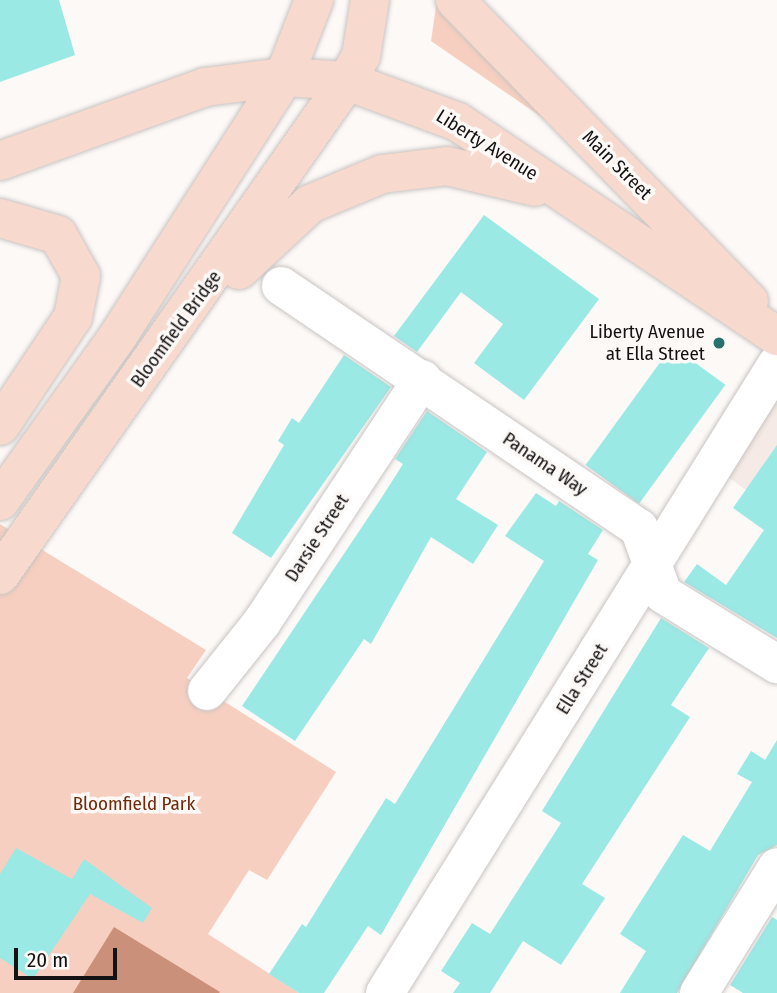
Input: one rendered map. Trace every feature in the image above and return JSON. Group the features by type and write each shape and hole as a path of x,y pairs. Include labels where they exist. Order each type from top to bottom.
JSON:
{"main road":[{"path":"0,501 118,336 284,77 314,0"},
{"path":"347,81 360,56 370,0"},
{"name":"Main Street","path":"455,0 777,330"},
{"name":"Liberty Avenue","path":"0,161 205,87 284,77 347,81 458,122 620,235 777,336"},
{"name":"Bloomfield Bridge","path":"0,575 172,335 278,212 347,81"},
{"path":"278,212 344,186 447,166 525,182 620,235"},
{"path":"0,218 58,235 73,253 81,276 73,317 0,426"}],"street":[{"name":"Panama Way","path":"281,286 639,528 663,594 777,664"},
{"name":"Ella Street","path":"385,993 777,364"},
{"name":"Darsie Street","path":"207,691 262,622 422,379"},
{"path":"699,993 777,867"}],"shaded area":[{"path":"777,393 777,513 724,474"},
{"path":"114,927 220,992 73,993"}],"green space":[{"path":"437,0 595,154 431,41"},
{"name":"Bloomfield Park","path":"0,524 206,650 187,678 336,772 267,880 249,870 208,934 299,993 0,993"}],"building":[{"path":"0,0 59,0 75,55 0,82"},
{"path":"484,215 599,299 524,400 474,363 503,324 461,292 417,352 394,336"},
{"path":"672,346 725,385 639,504 586,465"},
{"path":"344,355 391,387 271,558 232,533 284,445 278,441 292,418 299,423"},
{"path":"427,411 487,452 456,499 498,525 473,564 431,537 371,644 364,639 295,741 242,706 403,464 395,459"},
{"path":"777,445 777,638 684,582 697,564 726,585 764,530 733,508"},
{"path":"536,493 556,506 559,501 603,530 588,554 598,560 381,935 368,926 324,993 299,993 269,974 302,924 306,927 386,798 395,804 544,561 505,536"},
{"path":"661,618 709,648 671,705 690,717 582,884 605,898 561,965 523,941 490,993 453,993 460,983 441,971 472,923 490,934 561,823 542,811"},
{"path":"777,740 777,845 758,855 677,993 620,993 646,951 620,934 683,835 710,851 752,782 737,774 751,751 765,760"},
{"path":"16,848 72,879 84,859 152,908 143,923 90,894 33,979 0,958 0,874"},
{"path":"772,917 777,920 777,993 743,993 730,985"}],"place":[{"name":"Liberty Avenue at Ella Street","path":"719,343"}]}
